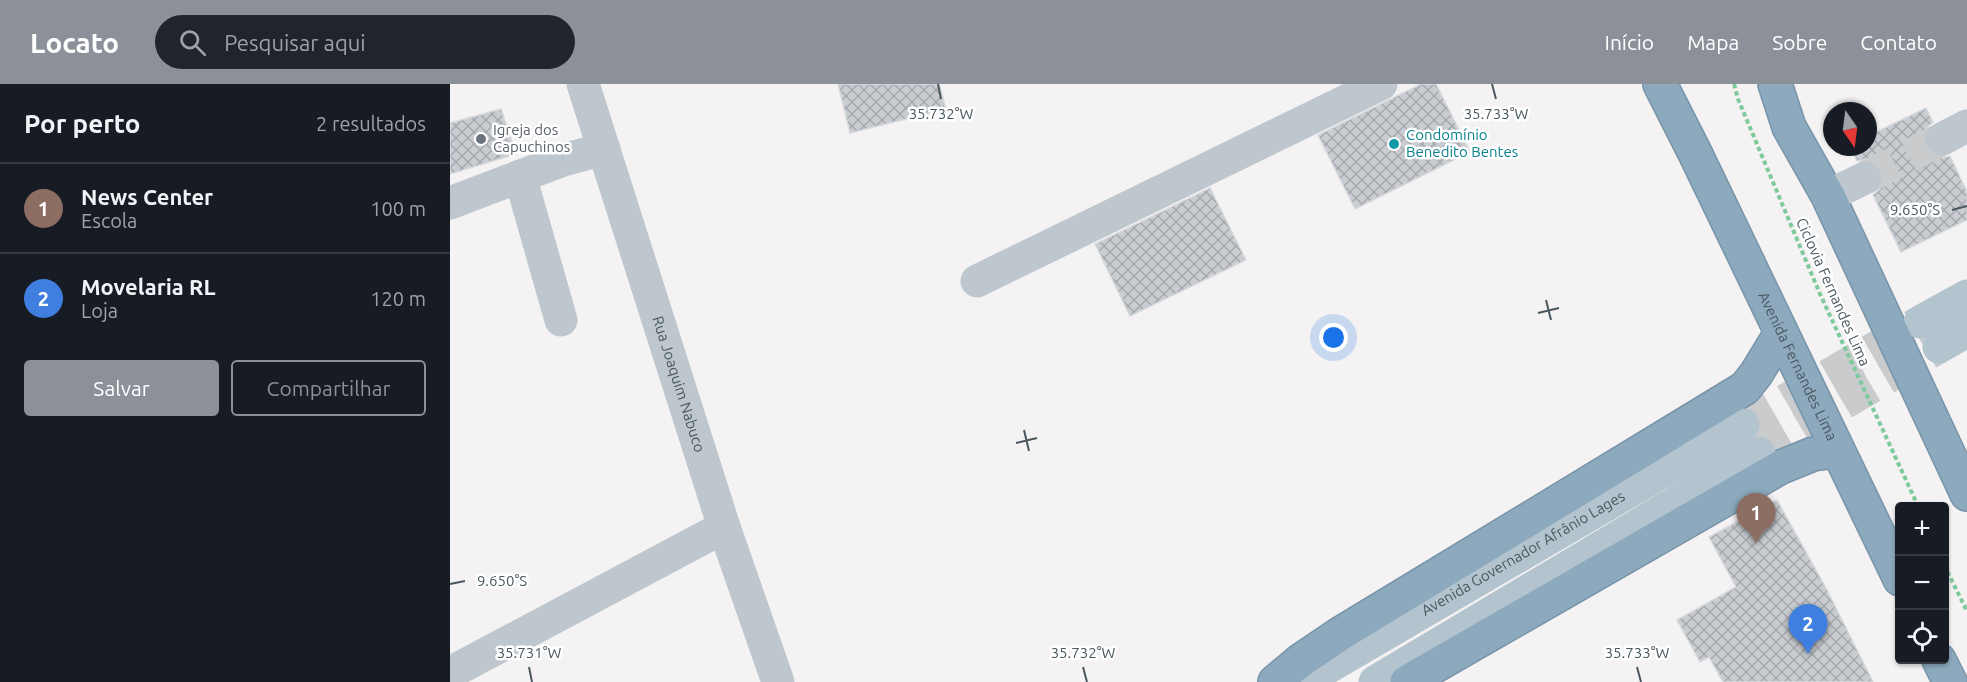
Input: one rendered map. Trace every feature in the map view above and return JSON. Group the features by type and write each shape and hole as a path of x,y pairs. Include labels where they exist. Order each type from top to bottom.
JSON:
{"highway":[{"name":"Avenida Fernandes Lima","path":"1660,84 1895,571"},
{"path":"1775,84 1790,127 1828,196 1967,494"},
{"path":"1275,682 1300,661 1340,634 1745,388 1781,333"},
{"path":"1407,682 1781,467 1813,454 1837,451"},
{"path":"1941,664 1950,682"}],"main road":[{"path":"1967,296 1929,334 1967,331"},
{"name":"Avenida Governador Afrânio Lages","path":"1303,682 1751,439 1375,682"}],"street":[{"name":"Rua Joaquim Nabuco","path":"583,84 724,527 778,682"},
{"path":"977,281 1381,84"},
{"path":"450,203 563,160 604,149"},
{"path":"520,176 561,320"},
{"path":"1828,196 1865,178"},
{"path":"450,673 724,527"}],"path":[{"name":"Ciclovia Fernandes Lima","path":"1734,84 1738,99 1820,294 1915,502"},
{"path":"1949,575 1967,611"}],"building":[{"path":"838,84 939,84 946,109 850,133"},
{"name":"Condomínio Benedito Bentes","path":"1421,84 1436,84 1470,152 1355,209 1318,135"},
{"path":"1926,108 1933,122 1926,129 1923,139 1925,147 1932,155 1941,158 1950,156 1967,192 1967,220 1901,252 1873,195 1880,189 1884,180 1882,169 1867,159 1857,161 1854,156 1877,156 1877,132"},
{"name":"Igreja dos Capuchinos","path":"501,109 516,154 450,174 450,123"},
{"path":"1210,188 1246,260 1130,316 1095,244"},
{"path":"1777,500 1826,588 1873,682 1723,682 1709,657 1700,662 1677,620 1736,587 1709,537"}],"tunnel":[{"path":"1865,178 1942,139"},
{"path":"1743,425 1918,323"},
{"path":"1759,453 1939,347"}],"place":[{"name":"Igreja dos Capuchinos","path":"481,139"},
{"name":"Condomínio Benedito Bentes","path":"1394,144"},
{"name":"News Center","path":"1756,543"},
{"name":"Movelaria RL","path":"1808,654"}]}
